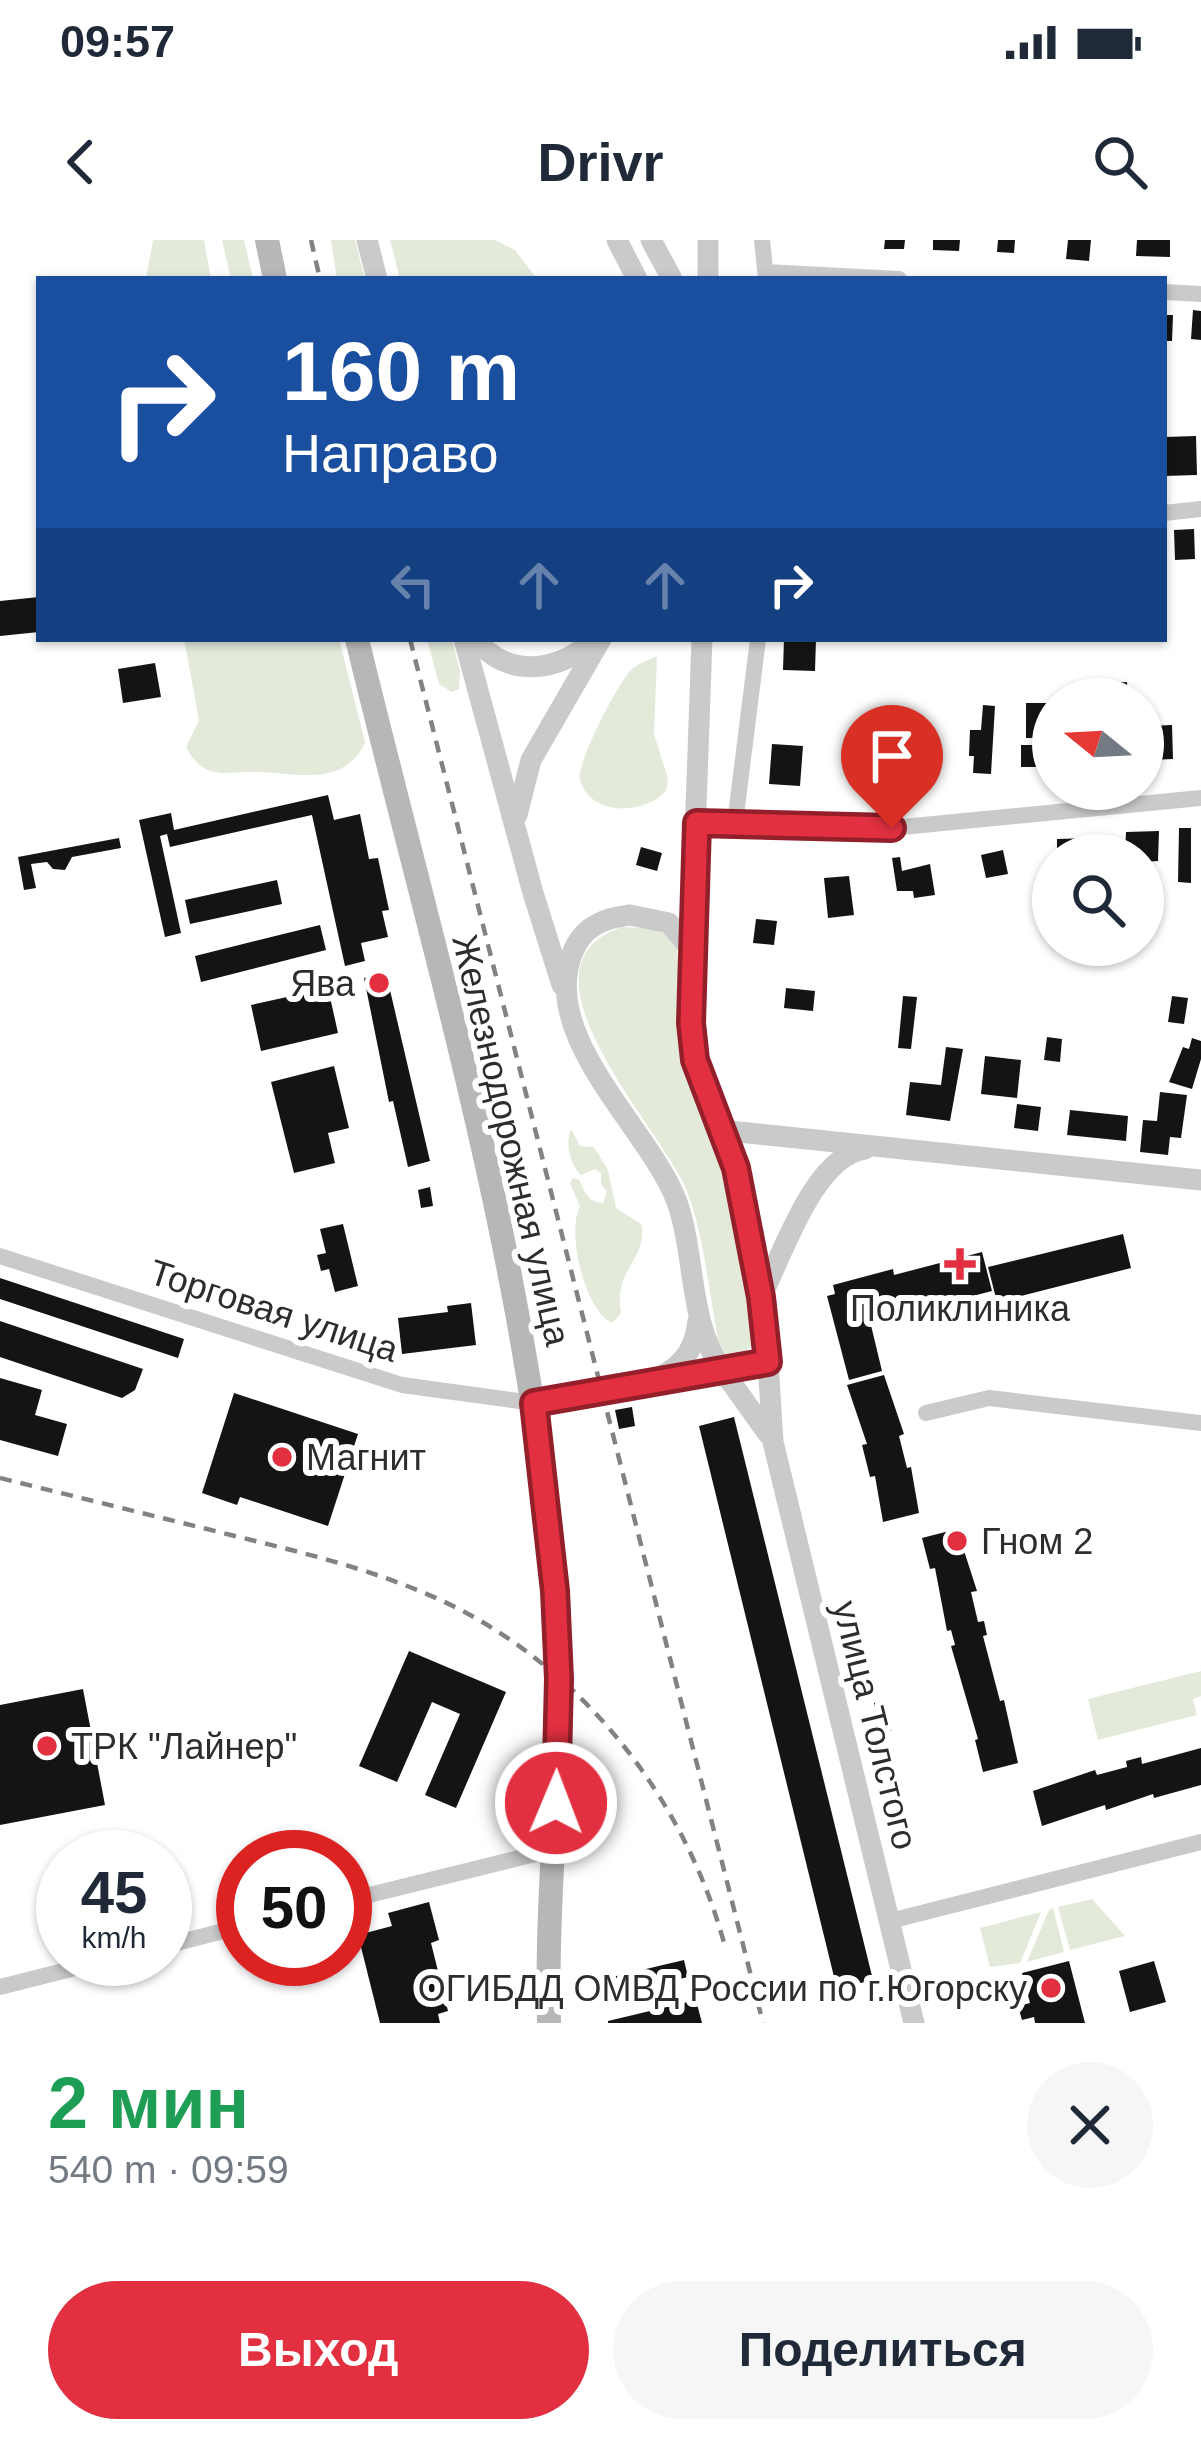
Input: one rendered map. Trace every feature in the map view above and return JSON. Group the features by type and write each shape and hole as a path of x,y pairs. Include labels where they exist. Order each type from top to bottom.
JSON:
{"main road":[{"path":"267,240 274,276"},
{"name":"Железнодорожная улица","path":"358,642 489,1181 534,1403 558,1642 549,2023"}],"street":[{"path":"367,240 375,276"},
{"path":"617,240 635,276"},
{"path":"652,240 670,276"},
{"path":"707,276 708,240"},
{"path":"762,240 766,275 799,276"},
{"path":"1167,292 1201,294"},
{"path":"1167,513 1201,509"},
{"path":"465,642 566,998 599,1078 678,1205 711,1353 751,1404 773,1442"},
{"path":"479,642 497,658 531,669 549,668 594,642"},
{"path":"519,845 517,811 524,777 596,642"},
{"path":"703,642 692,949 695,1060 736,1168 761,1297 773,1442"},
{"path":"735,824 758,642"},
{"path":"697,823 892,828 1201,799"},
{"path":"566,998 574,947 602,921 630,915 657,918 677,929 692,949"},
{"path":"720,1130 1201,1180"},
{"path":"761,1297 829,1167 844,1154 878,1148"},
{"name":"Торговая улица","path":"0,1256 402,1385 534,1403"},
{"path":"644,1384 682,1363 696,1338 699,1313"},
{"path":"534,1403 768,1362"},
{"path":"926,1412 989,1397 1201,1423"},
{"name":"улица Толстого","path":"773,1442 914,2023"},
{"path":"890,1921 1201,1842"},
{"path":"372,1894 555,1850"},
{"path":"0,1987 36,1978"}],"green space":[{"path":"153,240 204,240 210,276 147,276"},
{"path":"222,240 244,240 252,276 230,276"},
{"path":"331,240 355,240 364,276 337,276"},
{"path":"390,240 495,240 515,250 535,276 399,276"},
{"path":"185,642 340,642 365,742 346,766 321,774 219,773 201,766 186,747 199,721"},
{"path":"428,642 453,642 459,689 452,692 439,684"},
{"path":"657,656 654,734 668,779 666,791 645,805 606,806 585,791 580,779 585,757 626,676"},
{"path":"622,927 664,933 677,949 683,1048 728,1191 753,1336 752,1346 737,1357 726,1355 719,1345 687,1191 625,1092 584,1013 579,977 590,947"},
{"path":"571,1129 580,1146 594,1147 608,1170 616,1208 641,1224 640,1246 622,1285 621,1313 612,1323 586,1287 575,1234 580,1206 570,1183 573,1178 579,1180 593,1201 603,1203 607,1191 601,1173 595,1169 581,1175 574,1166"},
{"path":"1201,1671 1201,1696 1193,1699 1197,1715 1098,1740 1088,1699"},
{"path":"1092,1899 1125,1936 1070,1950 1058,1907"},
{"path":"1053,1908 1064,1952 1027,1962 1049,1910"},
{"path":"1041,1912 1020,1963 990,1967 980,1928"}],"building":[{"path":"885,240 905,240 904,249 884,249"},
{"path":"933,240 960,240 959,251 933,250"},
{"path":"998,240 1015,240 1014,253 997,252"},
{"path":"1068,240 1091,240 1089,261 1066,259"},
{"path":"1137,240 1170,240 1170,257 1136,256"},
{"path":"1193,310 1201,311 1201,340 1191,339"},
{"path":"1167,315 1173,315 1172,341 1167,341"},
{"path":"1196,436 1197,475 1167,476 1167,437"},
{"path":"1194,529 1195,559 1175,560 1174,530"},
{"path":"36,597 36,632 0,636 0,601"},
{"path":"784,642 816,642 815,671 783,670"},
{"path":"155,663 161,697 123,703 118,669"},
{"path":"1026,703 1032,703 1032,738 1026,738"},
{"path":"983,705 995,706 991,774 973,773 974,756 969,756 970,730 981,730"},
{"path":"1164,725 1172,725 1173,759 1164,759"},
{"path":"772,744 803,746 800,786 769,784"},
{"path":"1021,745 1032,745 1032,767 1021,767"},
{"path":"909,749 910,778 878,779 877,750"},
{"path":"328,795 334,820 360,814 369,859 378,858 389,910 382,911 388,937 361,943 365,961 345,966 312,815 170,847 167,834 160,836 181,933 165,937 139,820 171,813 174,830"},
{"path":"1179,828 1191,828 1191,883 1178,882"},
{"path":"119,838 121,848 72,857 65,870 53,869 47,862 31,864 36,888 24,890 18,857"},
{"path":"641,847 662,853 657,871 636,865"},
{"path":"1003,850 1008,874 986,878 981,855"},
{"path":"900,857 902,871 930,864 935,895 914,898 913,891 897,891 892,858"},
{"path":"849,876 854,915 828,918 824,878"},
{"path":"277,880 282,904 190,924 185,900"},
{"path":"756,919 777,921 774,945 753,943"},
{"path":"320,925 326,950 201,982 195,956"},
{"path":"386,973 430,1161 408,1167 393,1101 389,1102 364,978"},
{"path":"328,988 338,1033 261,1051 251,1005"},
{"path":"786,988 815,991 813,1011 784,1008"},
{"path":"903,996 917,997 911,1049 898,1048"},
{"path":"1172,996 1188,998 1184,1024 1168,1022"},
{"path":"1047,1037 1062,1039 1060,1062 1044,1060"},
{"path":"1192,1038 1201,1041 1201,1059 1192,1089 1169,1082 1183,1047 1189,1049"},
{"path":"946,1047 963,1049 950,1121 906,1115 910,1082 941,1085"},
{"path":"985,1056 1021,1060 1017,1098 981,1094"},
{"path":"334,1066 349,1128 328,1133 335,1163 294,1173 271,1082"},
{"path":"1160,1092 1187,1095 1181,1138 1170,1137 1168,1155 1140,1152 1143,1120 1157,1121"},
{"path":"1017,1104 1041,1107 1038,1131 1014,1128"},
{"path":"1070,1110 1128,1116 1126,1141 1067,1135"},
{"path":"430,1187 433,1206 421,1208 418,1190"},
{"path":"343,1224 358,1286 335,1292 329,1269 321,1271 317,1255 326,1253 320,1229"},
{"path":"1123,1234 1131,1268 997,1302 988,1267"},
{"path":"982,1252 992,1291 903,1314 902,1309 869,1317 882,1371 849,1380 827,1296 835,1294 833,1285"},
{"path":"0,1278 184,1339 178,1358 0,1299"},
{"path":"471,1303 476,1345 402,1354 398,1318 448,1312 447,1306"},
{"path":"0,1321 143,1369 135,1390 122,1398 0,1357"},
{"path":"884,1375 904,1434 899,1436 907,1468 911,1467 919,1513 883,1522 875,1476 870,1477 862,1445 867,1444 847,1385"},
{"path":"0,1378 42,1390 35,1415 67,1424 58,1456 0,1440"},
{"name":"Магнит","path":"234,1393 358,1434 328,1526 240,1497 237,1505 202,1493"},
{"path":"632,1407 635,1426 619,1429 615,1410"},
{"path":"734,1417 873,1980 837,1989 699,1426"},
{"path":"957,1529 977,1591 971,1592 978,1622 984,1621 987,1635 983,1636 1018,1763 983,1772 935,1568 930,1569 922,1538"},
{"path":"409,1651 506,1692 456,1808 425,1795 460,1714 432,1702 397,1782 359,1766"},
{"name":"ТРК \"Лайнер\"","path":"83,1689 105,1805 0,1825 0,1705"},
{"path":"886,1700 892,1730 881,1733 874,1703"},
{"path":"1201,1748 1201,1785 1106,1810 1105,1805 1042,1826 1033,1791 1095,1770 1097,1775 1127,1767 1126,1761 1141,1757 1142,1764"},
{"path":"429,1902 439,1940 431,1943 448,2011 438,2014 440,2023 380,2023 371,1986 372,1931 392,1926 388,1913"},
{"path":"684,1960 688,1977 595,1999 591,1982"},
{"name":"ОГИБДД ОМВД России по г.Югорску","path":"1069,1961 1085,2023 1022,2020 1018,2006 1030,2003 1022,1973"},
{"path":"1154,1961 1166,2002 1130,2012 1119,1971"},
{"path":"696,2000 702,2023 608,2023 608,2021"}],"railway":[{"path":"311,240 319,276"},
{"path":"411,642 763,2023"},
{"path":"0,1478 346,1565 430,1595 505,1637 550,1670 628,1751 687,1846 726,1950"}],"place":[{"name":"Ява","path":"379,983"},
{"name":"Поликлиника","path":"960,1264"},
{"name":"Магнит","path":"282,1457"},
{"name":"Гном 2","path":"957,1541"},
{"name":"ТРК \"Лайнер\"","path":"47,1746"},
{"name":"ОГИБДД ОМВД России по г.Югорску","path":"1051,1988"}],"route":[{"path":"556,1803 555,1591 534,1403 768,1362 744,1200 695,1060 691,1023 697,823 892,828"}]}
